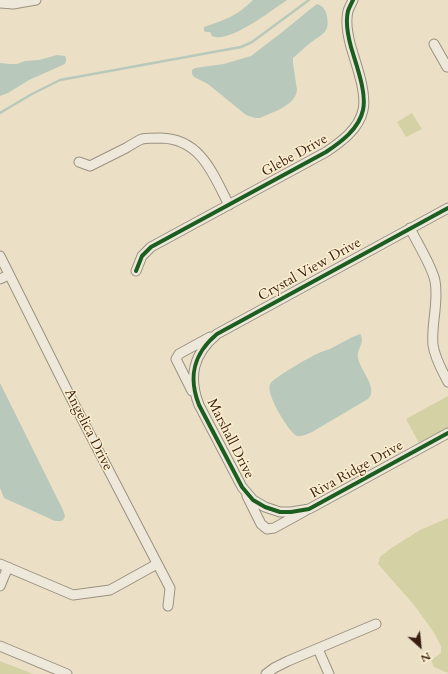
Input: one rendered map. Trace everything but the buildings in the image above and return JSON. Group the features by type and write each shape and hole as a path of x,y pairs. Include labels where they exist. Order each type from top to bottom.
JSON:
{"street":[{"path":"0,2 13,4 36,0"},
{"name":"Glebe Drive","path":"136,271 142,256 151,248 336,146 345,139 359,120 363,109 364,97 347,33 348,13 353,0"},
{"path":"434,44 448,66"},
{"path":"79,162 90,166 141,140 169,138 189,146 200,156 207,164 229,205"},
{"name":"Crystal View Drive","path":"195,364 206,344 217,334 448,208"},
{"path":"410,228 435,281 436,293 433,345 435,356 448,382"},
{"name":"Angelica Drive","path":"0,256 70,396 170,588 168,606"},
{"path":"0,279 9,275"},
{"path":"199,405 176,359 179,354 222,331"},
{"name":"Marshall Drive","path":"195,364 195,395 242,488 253,500 272,510"},
{"name":"Riva Ridge Drive","path":"272,510 286,512 309,508 448,432"},
{"path":"242,488 261,524 267,529 274,528 288,521 309,508"},
{"path":"0,586 4,565 73,595 110,590 157,564"},
{"path":"266,674 288,661 376,624"},
{"path":"0,646 67,674"},
{"path":"318,649 329,674"}],"shaded area":[{"path":"253,0 287,0 250,25 229,35 219,37 212,36 210,32 204,31 204,27 230,17 242,10"},
{"path":"317,4 323,7 326,12 328,22 326,30 293,58 297,90 292,100 283,108 260,118 246,115 208,84 194,77 192,74 192,70 195,68 224,64 251,56"},
{"path":"57,55 65,56 65,64 29,80 8,93 0,96 0,63 17,64"},
{"path":"412,113 422,129 406,137 397,122"},
{"path":"360,334 362,340 358,352 358,358 359,363 368,379 371,395 368,399 312,432 303,436 297,436 289,428 274,404 269,389 270,384 285,372 310,357"},
{"path":"0,383 63,510 65,516 61,521 55,521 4,498 0,488"},
{"path":"448,396 448,433 421,447 406,419"},
{"path":"448,518 448,673 434,667 431,660 441,653 441,646 433,631 414,605 378,564 380,557 390,549 420,530"},
{"path":"0,661 33,674 0,674"}],"waterway":[{"path":"0,113 32,94 60,80 241,47 252,42 309,0"}],"cycle path":[{"path":"136,271 142,256 151,247 326,152 338,144 358,123 363,110 364,95 347,29 348,11 353,0"},
{"path":"448,208 217,334 209,342 198,358 194,376 194,385 199,405 242,487 253,500 265,507 280,512 309,509 448,433"}]}
